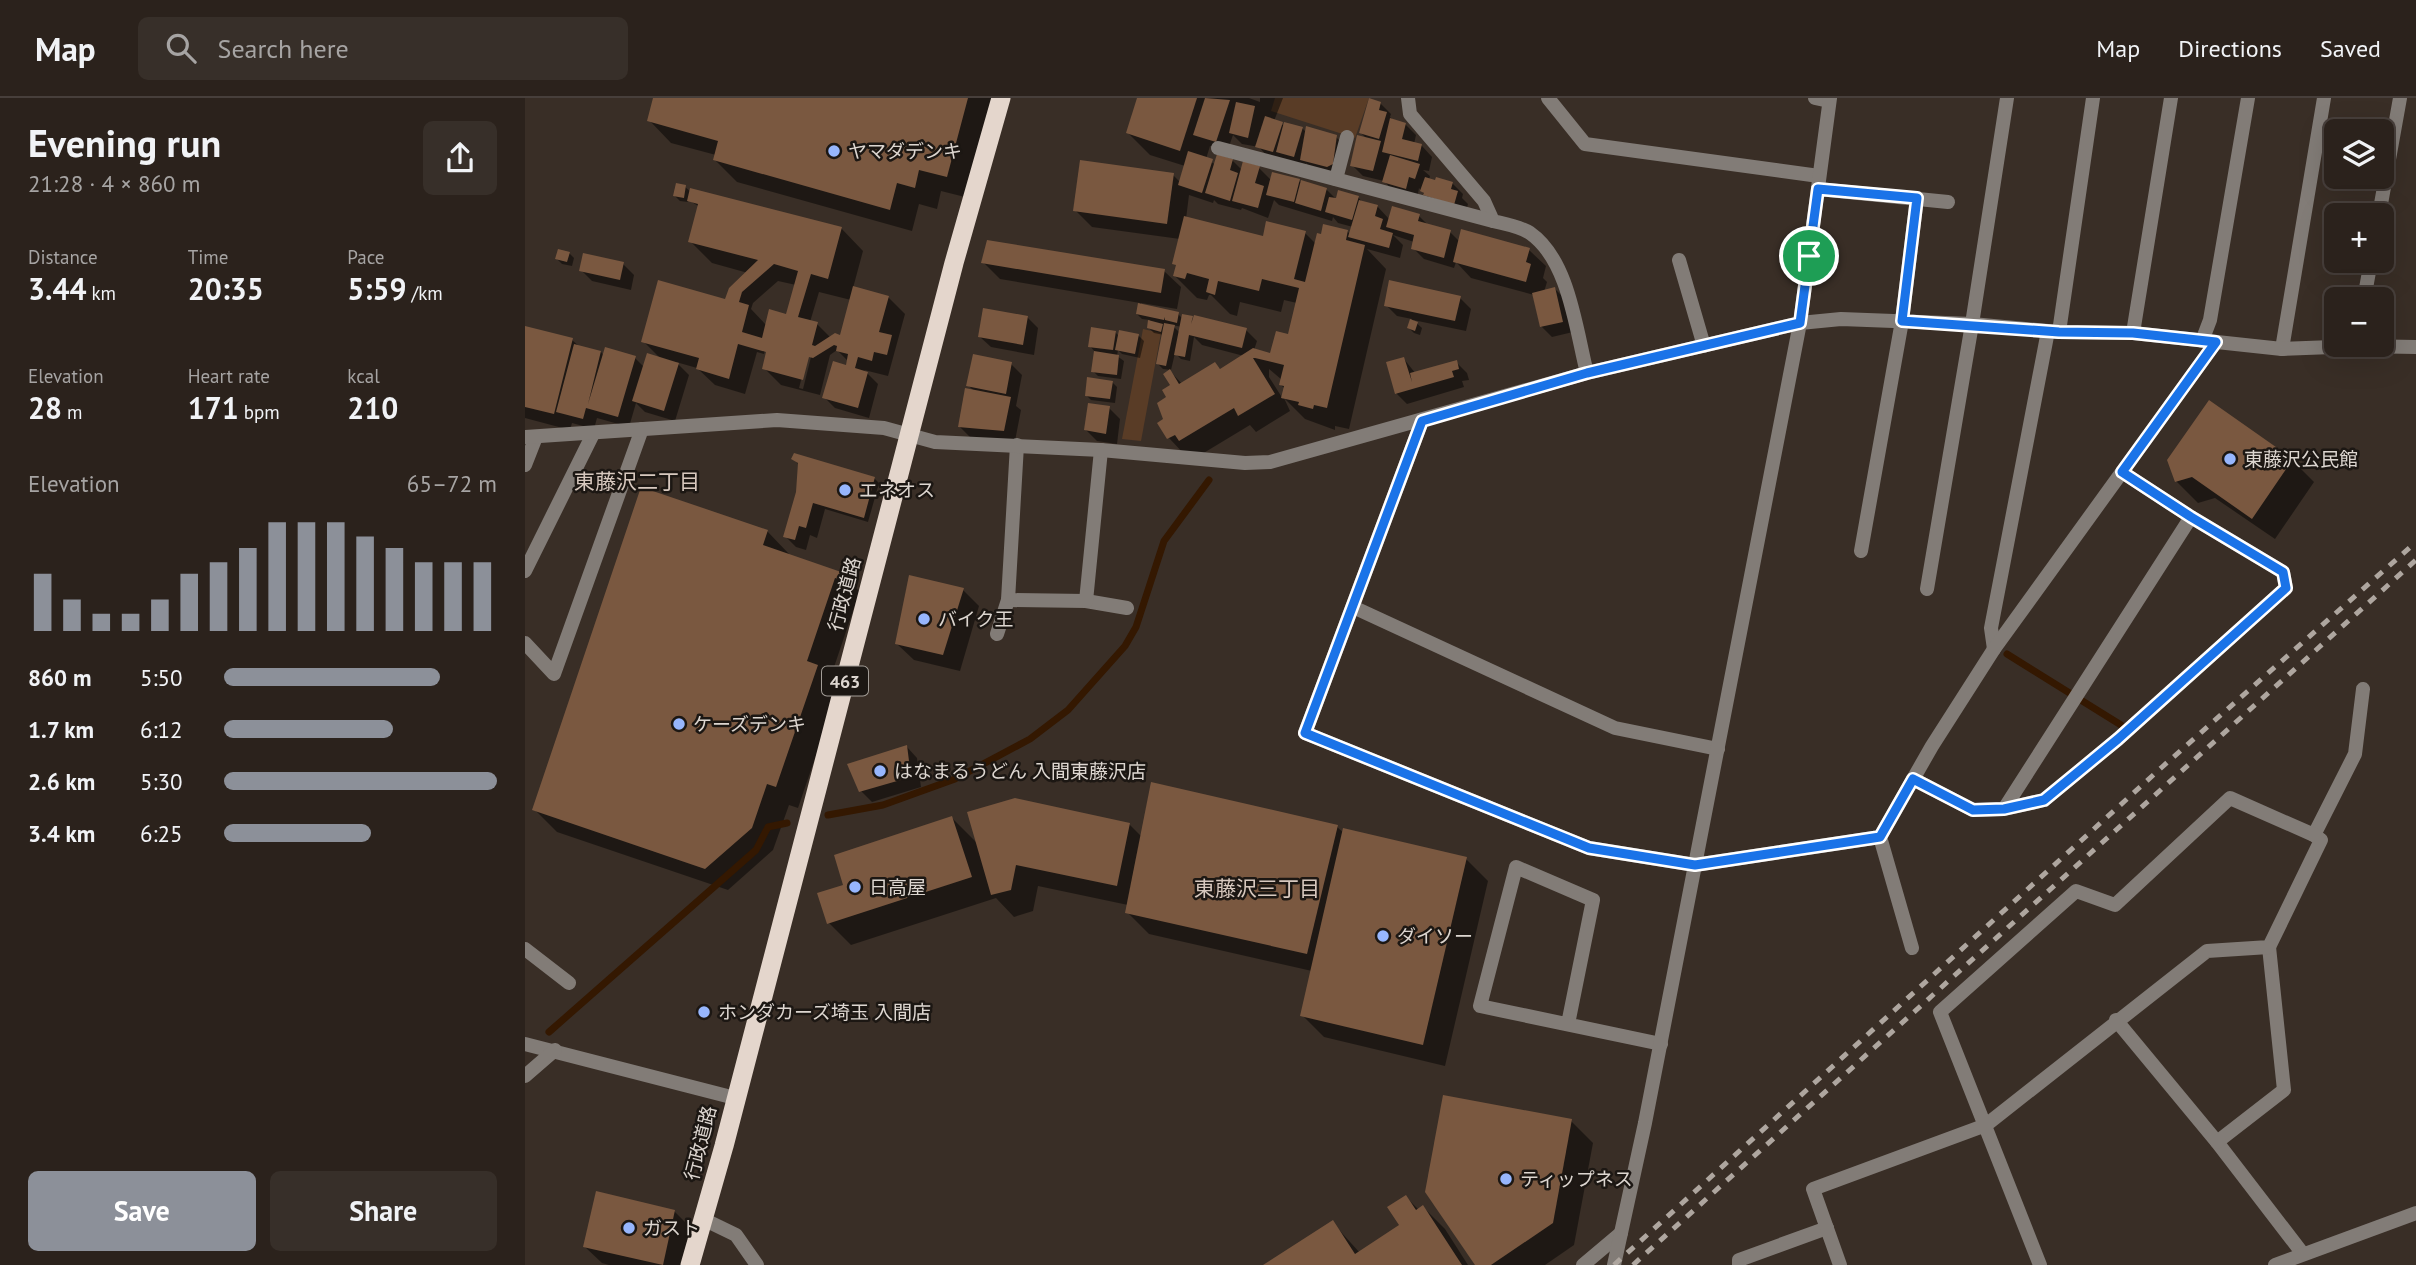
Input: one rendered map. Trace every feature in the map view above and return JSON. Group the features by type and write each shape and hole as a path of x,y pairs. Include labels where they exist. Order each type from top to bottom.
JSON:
{"highway":[{"name":"行政道路","path":"690,1265 1000,98"}],"street":[{"path":"1408,98 1410,114 1484,201 1493,221"},
{"path":"1548,98 1585,144 1948,201"},
{"path":"1927,589 2007,98"},
{"path":"1994,649 1991,628 2054,331 2094,98"},
{"path":"2133,333 2171,98"},
{"path":"1912,948 1880,837 1994,649 2122,472 2209,342 2210,320 2248,98"},
{"path":"2282,349 2325,98"},
{"path":"2381,203 2400,98"},
{"path":"1614,1265 1661,1044 1800,323 1818,182 1825,99"},
{"path":"1336,179 1347,137"},
{"path":"1218,148 1528,232 1551,254 1561,271 1587,373"},
{"path":"1861,551 1902,321 1917,198"},
{"path":"1679,260 1704,346"},
{"path":"525,465 531,437 777,419 884,428 935,442 1101,450 1245,464 1270,462 1587,373 1800,323 1841,319 2133,333 2282,349 2324,347"},
{"path":"2394,346 2416,347"},
{"path":"1422,421 1305,733 1589,848 1695,865 1880,837"},
{"path":"525,643 554,674 642,429"},
{"path":"525,571 593,434"},
{"path":"997,634 1008,600 1017,445"},
{"path":"1086,601 1101,450"},
{"path":"1913,779 1973,810 2004,809 2044,800 2118,739 2286,588 2283,572 2122,472"},
{"path":"2004,809 2191,517"},
{"path":"1008,600 1086,601 1127,608"},
{"path":"1353,607 1615,728 1718,749"},
{"path":"2314,835 2355,754 2363,690"},
{"path":"2040,1265 1940,1012 2076,891 2115,905 2230,798 2321,840 2269,947 2284,1090 2217,1142"},
{"path":"1568,1024 1593,900 1516,867 1480,1006 1661,1044"},
{"path":"1840,1265 1812,1189 1986,1125 2207,951 2269,947"},
{"path":"525,949 569,983"},
{"path":"2116,1020 2217,1142 2303,1254"},
{"path":"525,1044 735,1098"},
{"path":"525,1076 555,1050"},
{"path":"2275,1265 2416,1213"},
{"path":"703,1219 736,1235 757,1265"},
{"path":"1739,1265 1739,1260 1827,1228"},
{"path":"1583,1265 1621,1233"}],"shaded area":[{"path":"1275,98 1369,98 1355,138 1271,111"},
{"path":"1143,329 1161,333 1141,441 1122,439"}],"building":[{"name":"ヤマダデンキ","path":"653,98 968,98 947,177 919,170 915,188 897,183 890,210 713,160 718,141 647,121"},
{"path":"1137,98 1197,98 1180,151 1126,133"},
{"path":"1205,98 1230,100 1216,142 1193,135"},
{"path":"1369,98 1381,102 1379,110 1387,112 1379,139 1359,133"},
{"path":"1236,102 1255,106 1248,138 1229,133"},
{"path":"1265,116 1283,122 1273,152 1255,147"},
{"path":"1390,118 1406,123 1402,139 1422,144 1418,161 1382,152"},
{"path":"1284,122 1303,127 1294,157 1276,152"},
{"path":"1306,126 1337,135 1333,164 1327,167 1300,160"},
{"path":"1357,135 1381,141 1373,171 1350,166"},
{"path":"1188,151 1213,159 1202,193 1178,185"},
{"path":"1217,154 1233,159 1230,170 1238,173 1230,201 1205,193"},
{"path":"1390,155 1420,164 1415,179 1409,177 1406,189 1382,182"},
{"path":"1080,160 1174,173 1167,224 1073,211"},
{"path":"1243,161 1260,166 1255,183 1264,186 1258,208 1232,201"},
{"path":"1272,172 1300,179 1294,202 1266,195"},
{"path":"1425,177 1453,182 1451,189 1458,191 1454,205 1423,195 1420,191"},
{"path":"1301,180 1327,188 1321,211 1295,203"},
{"path":"676,183 686,185 684,198 673,196"},
{"path":"690,188 842,227 828,279 811,274 798,317 818,322 812,345 815,346 835,333 840,335 853,286 889,296 879,332 892,335 887,355 874,352 872,361 858,357 855,368 868,372 858,408 822,398 833,361 846,365 848,354 836,351 837,346 834,345 813,358 809,357 803,380 762,369 766,352 738,344 729,379 696,369 699,358 641,342 658,280 725,299 729,288 758,260 688,242 698,204 687,201","holes":["774,264 798,271 786,314 769,309 762,338 742,332 749,305 739,302 742,292"]},
{"path":"1338,190 1359,196 1352,220 1325,212 1329,197 1336,198"},
{"path":"1359,200 1378,205 1375,216 1383,219 1380,229 1393,233 1389,248 1348,237"},
{"path":"1392,206 1420,214 1418,221 1451,230 1444,258 1411,249 1414,235 1386,227"},
{"path":"1184,216 1263,236 1266,221 1306,231 1294,279 1305,282 1317,233 1321,234 1323,224 1348,230 1346,240 1365,245 1327,408 1314,405 1313,409 1281,398 1284,386 1279,385 1284,365 1253,358 1275,394 1238,416 1234,408 1179,441 1175,435 1167,439 1157,423 1163,419 1157,403 1166,397 1162,390 1170,385 1163,374 1170,369 1179,384 1215,362 1220,369 1253,348 1270,353 1276,331 1288,334 1299,288 1262,279 1259,291 1218,281 1215,295 1206,292 1209,279 1187,273 1185,279 1173,276 1176,265 1172,264"},
{"path":"1461,229 1530,248 1526,262 1531,264 1526,282 1453,262"},
{"path":"987,240 1165,269 1161,293 981,263"},
{"path":"558,249 570,252 567,262 555,259"},
{"path":"583,253 624,262 620,280 579,271"},
{"path":"1389,280 1461,296 1455,321 1384,306"},
{"path":"1555,287 1563,322 1540,327 1532,293"},
{"path":"1138,303 1179,312 1177,323 1165,320 1165,317 1164,320 1136,314"},
{"path":"983,308 1028,316 1023,345 978,337"},
{"path":"1182,314 1193,316 1191,324 1194,315 1247,328 1242,348 1189,335 1185,357 1174,355"},
{"path":"1410,319 1418,322 1415,331 1407,328"},
{"path":"1148,320 1163,324 1161,332 1147,328"},
{"path":"1164,323 1175,325 1166,366 1156,364"},
{"path":"525,326 573,338 554,414 525,407"},
{"path":"1091,327 1116,331 1113,350 1088,347"},
{"path":"1119,330 1139,334 1135,354 1115,350"},
{"path":"574,344 601,351 588,404 605,347 636,356 618,417 586,408 583,419 556,412"},
{"path":"1094,351 1119,355 1117,375 1091,372"},
{"path":"647,353 679,363 664,411 632,401"},
{"path":"973,354 1012,362 1006,394 966,386"},
{"path":"1404,357 1412,382 1410,373 1457,360 1459,369 1452,371 1454,377 1395,394 1386,362"},
{"path":"1087,377 1113,381 1110,399 1085,396"},
{"path":"965,388 1011,397 1004,431 958,427"},
{"name":"東藤沢公民館","path":"2209,400 2293,459 2252,519 2192,477 2175,482 2167,460"},
{"path":"1088,403 1110,406 1106,434 1084,430"},
{"path":"794,453 875,477 864,518 813,503 806,528 799,526 795,540 783,537 796,492 798,463 791,459"},
{"name":"ケーズデンキ","path":"641,487 768,530 763,545 844,573 842,580 835,578 807,661 818,665 776,787 767,784 752,828 705,869 532,810"},
{"path":"909,575 964,588 943,655 895,644"},
{"name":"はなまるうどん 入間東藤沢店","path":"907,745 911,777 859,792 847,764"},
{"path":"1151,782 1338,825 1307,954 1125,913"},
{"path":"1015,798 1130,823 1117,886 1016,865 1011,890 991,895 967,812"},
{"path":"952,816 972,877 827,924 817,893 843,885 834,855"},
{"path":"1343,828 1467,857 1423,1045 1300,1016"},
{"path":"1443,1095 1572,1119 1553,1223 1491,1265 1475,1265 1425,1192"},
{"name":"ガスト","path":"596,1191 675,1210 663,1265 583,1247"},
{"path":"1406,1195 1416,1210 1423,1205 1462,1265 1263,1265 1333,1220 1355,1254 1399,1225 1387,1207"}],"waterway":[{"path":"828,815 883,805 955,779 1030,739 1068,710 1125,646 1136,627 1164,541 1209,480"},
{"path":"2007,654 2121,725"},
{"path":"549,1032 756,850 768,827 787,823"}],"railway":[{"path":"1614,1265 2161,768 2416,542"},
{"path":"1633,1265 2416,560"}],"place":[{"name":"ヤマダデンキ","path":"834,151"},
{"name":"東藤沢公民館","path":"2230,459"},
{"name":"エネオス","path":"845,490"},
{"name":"バイク王","path":"924,619"},
{"name":"ケーズデンキ","path":"679,724"},
{"name":"はなまるうどん 入間東藤沢店","path":"880,771"},
{"name":"日高屋","path":"855,887"},
{"name":"ダイソー","path":"1383,936"},
{"name":"ホンダカーズ埼玉 入間店","path":"704,1012"},
{"name":"ティップネス","path":"1506,1179"},
{"name":"ガスト","path":"629,1228"}],"district":[{"name":"東藤沢二丁目","path":"637,481"},
{"name":"東藤沢三丁目","path":"1257,888"}],"route":[{"path":"1818,189 1917,198 1902,321 2059,332 2133,333 2216,342 2122,472 2283,572 2286,588 2118,739 2044,800 2004,809 1973,810 1913,779 1880,837 1695,865 1589,848 1305,733 1422,421 1587,373 1800,323 1809,256 1818,189"}]}
